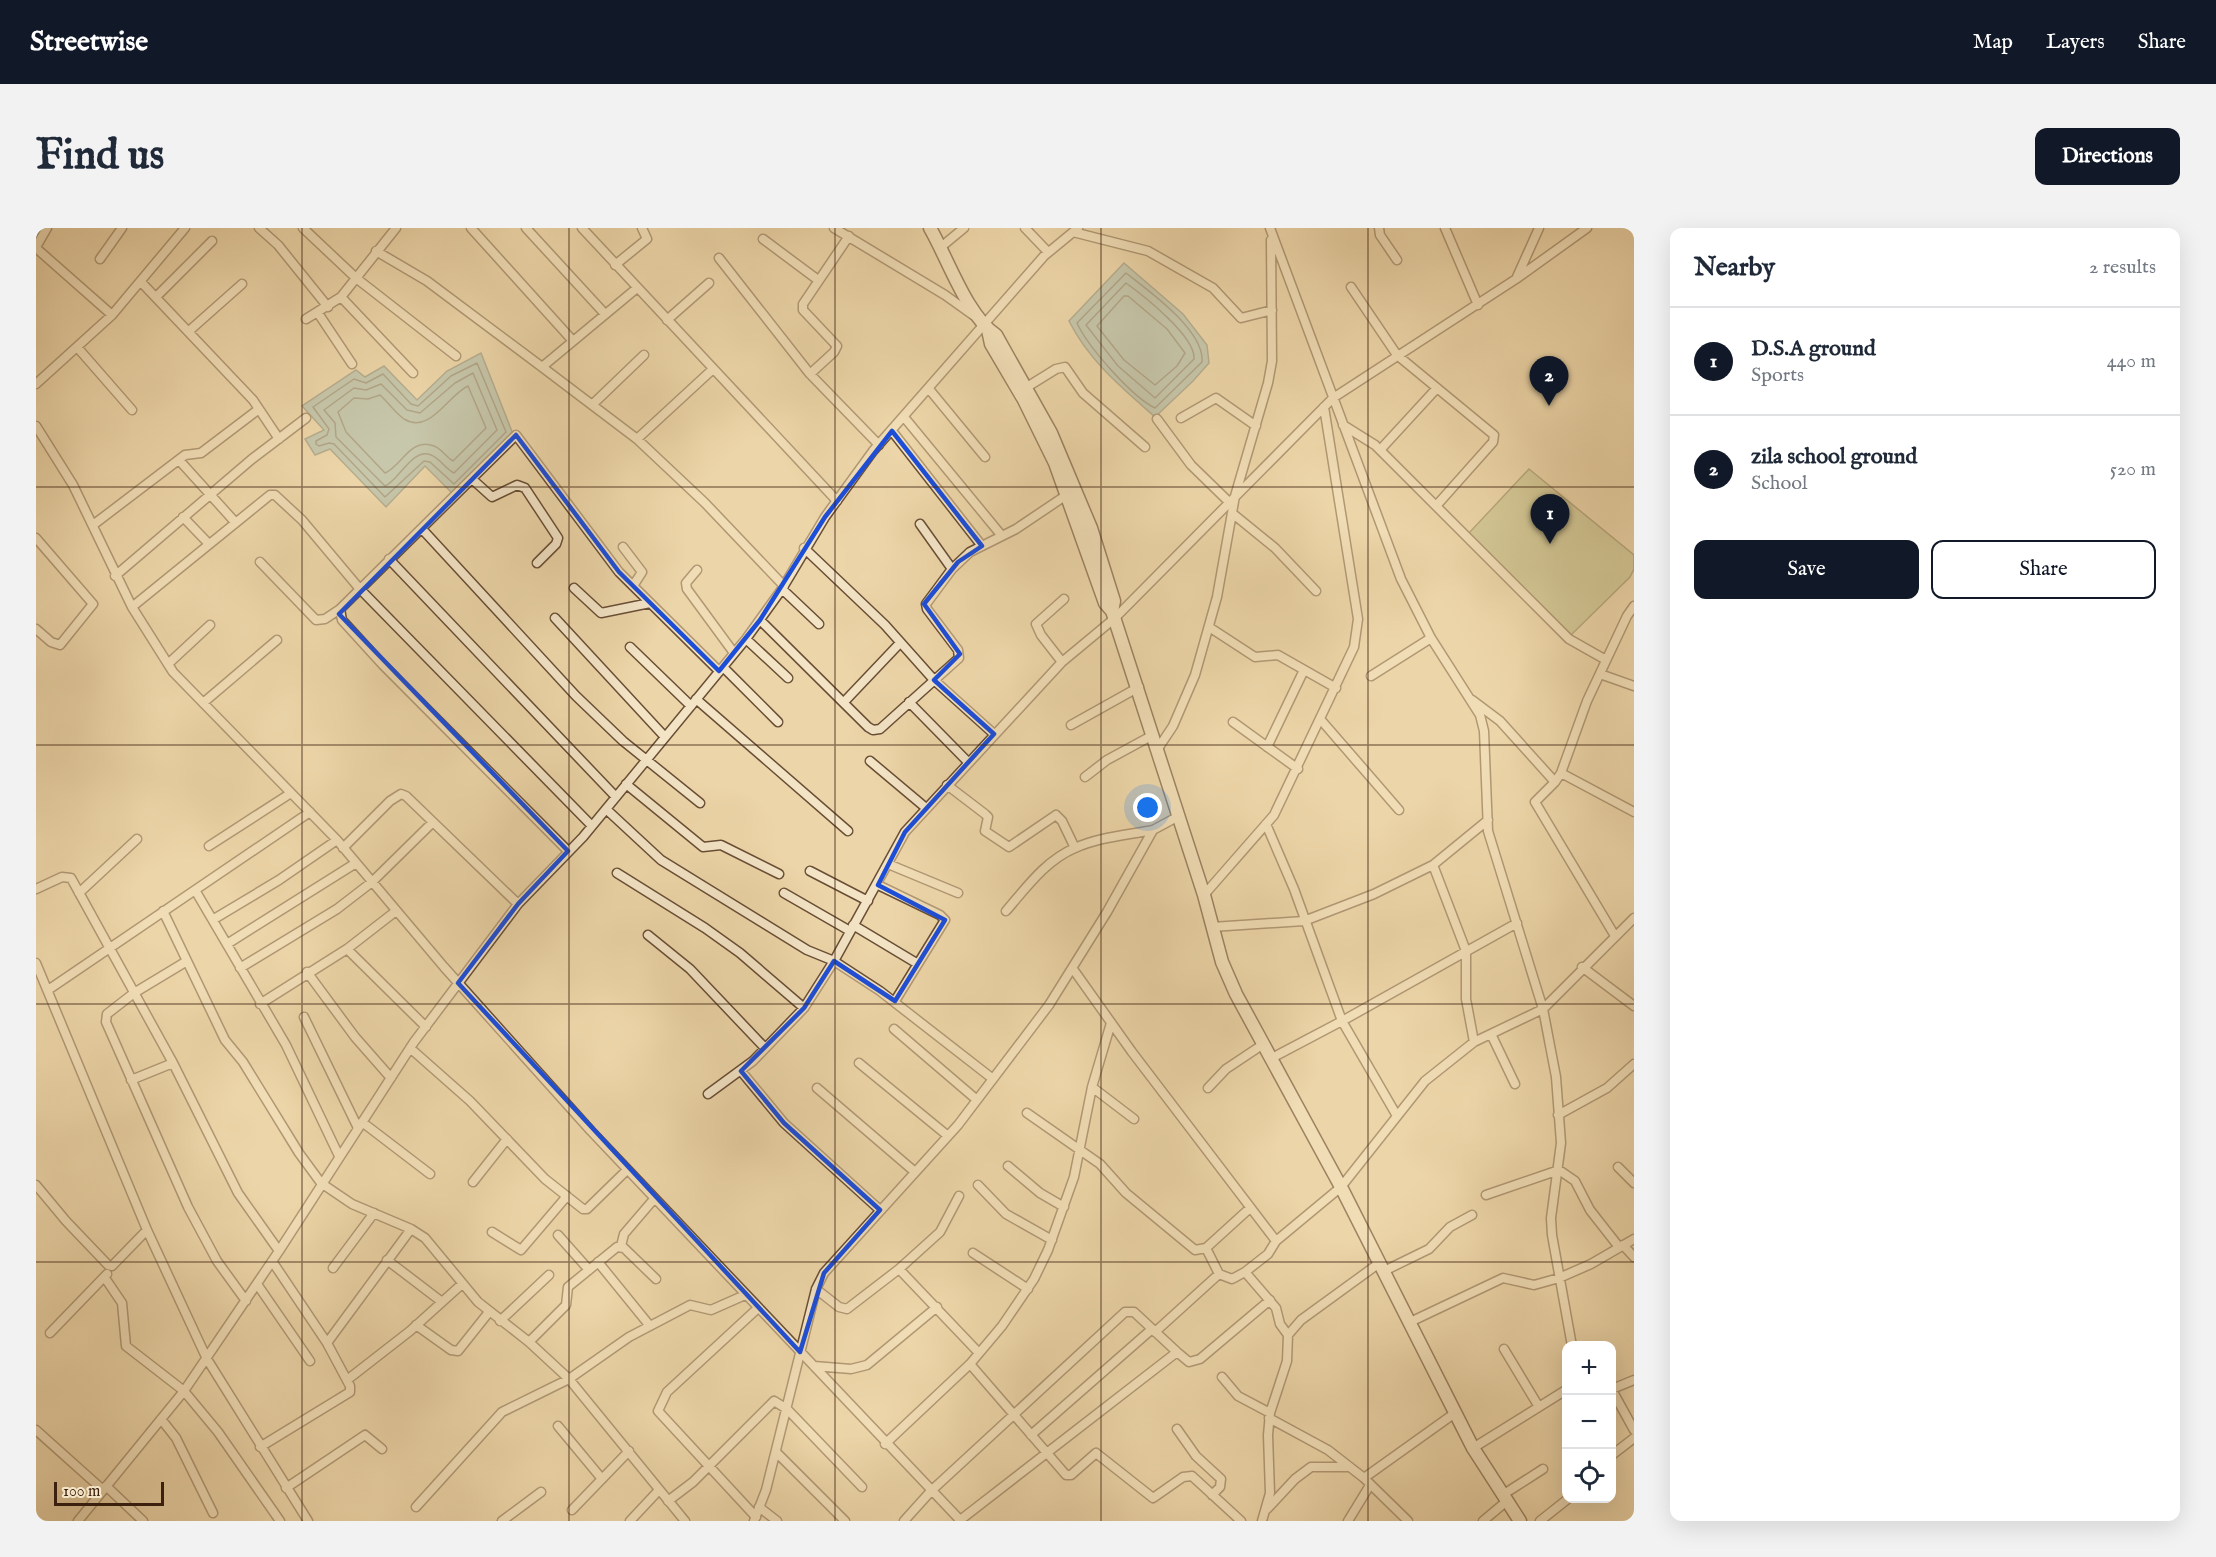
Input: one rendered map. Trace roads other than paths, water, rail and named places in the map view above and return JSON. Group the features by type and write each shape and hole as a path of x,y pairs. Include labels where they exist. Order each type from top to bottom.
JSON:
{"street":[{"path":"47,228 36,248 112,315"},
{"path":"100,259 122,228"},
{"path":"36,384 112,315 142,283 185,228"},
{"path":"259,228 278,245 328,307"},
{"path":"303,228 356,278 456,356"},
{"path":"306,318 328,307 341,297 376,250 396,228"},
{"path":"471,228 573,341"},
{"path":"526,228 605,314"},
{"path":"582,228 837,501"},
{"path":"615,265 645,242 648,236 642,228"},
{"path":"834,228 961,305 996,335 1052,433 1077,492 1114,601 1114,614 1139,687 1212,927 1236,994 1341,1186 1408,1323 1473,1448 1520,1521"},
{"path":"930,228 986,327 991,344 1024,400 1068,494 1105,603 1114,614"},
{"path":"941,247 964,228"},
{"path":"1025,228 1048,252"},
{"path":"1379,228 1380,235 1397,260"},
{"path":"1445,228 1478,305"},
{"path":"1516,279 1539,228"},
{"path":"708,1094 741,1071 804,1008 878,885 905,831 1062,662 1114,614 1333,398 1478,305 1587,228"},
{"path":"78,1521 184,1391 207,1359 410,1048 518,904 592,826 746,639 783,587 804,548 879,445 986,327 1048,252 1075,230 1148,251 1213,288 1241,318 1272,310"},
{"path":"1157,750 1173,726 1196,675 1217,597 1232,513 1232,499 1257,426 1272,361 1270,231"},
{"path":"1270,231 1401,579 1431,638 1480,715 1484,731 1488,831 1543,1009 1554,1059 1561,1143 1551,1218 1571,1341"},
{"path":"810,374 834,352 837,346 802,308 818,280 849,236"},
{"path":"763,239 818,280"},
{"path":"156,297 212,241"},
{"path":"376,250 427,281 637,439 705,503 819,624"},
{"path":"719,258 810,374 879,445"},
{"path":"142,283 259,409 279,439"},
{"path":"667,320 709,283"},
{"path":"189,331 242,284"},
{"path":"1351,287 1397,355 1495,438 1436,506"},
{"path":"542,367 637,288"},
{"path":"341,297 413,373"},
{"path":"318,313 352,364"},
{"path":"76,346 132,410"},
{"path":"592,404 644,355"},
{"path":"1027,387 1056,369 1065,368 1083,393 1145,447"},
{"path":"637,439 713,369"},
{"path":"1380,450 1437,388"},
{"path":"929,389 985,457"},
{"path":"1181,418 1216,398 1257,426"},
{"path":"1204,895 1266,824 1284,796 1354,647 1358,619 1324,407"},
{"path":"93,525 179,460 189,454 201,453 259,409"},
{"path":"904,417 1002,536"},
{"path":"115,576 210,494 306,418"},
{"path":"1157,419 1191,465 1232,499"},
{"path":"1343,425 1380,450 1569,639 1606,660"},
{"path":"36,426 73,484 115,576 168,664 337,840 458,983 627,1170 960,1521 1177,1352"},
{"path":"892,431 982,546"},
{"path":"260,562 316,620 325,619 340,609 389,559 423,530 513,436 519,437 597,546 633,586 778,722"},
{"path":"179,460 235,522"},
{"path":"472,478 492,497 517,485 525,488 558,538 556,544 537,563"},
{"path":"760,620 868,727 876,730 959,658 960,654 933,620 926,604 952,569 970,552 1002,536 1068,494"},
{"path":"132,607 270,495 281,498 359,588 592,826"},
{"path":"1232,513 1275,548 1316,591"},
{"path":"183,517 209,544"},
{"path":"920,524 952,569"},
{"path":"423,530 576,696 622,741 700,803"},
{"path":"36,538 93,604 60,645 51,642 36,629"},
{"path":"622,548 642,572 633,586"},
{"path":"804,548 885,625 934,680 994,734"},
{"path":"389,559 616,797"},
{"path":"697,570 686,583 687,589 734,653"},
{"path":"574,588 601,614 650,603"},
{"path":"1062,662 1041,635 1036,624 1044,614 1064,599"},
{"path":"1615,936 1535,802 1555,782 1561,772 1606,660 1624,621 1634,606"},
{"path":"340,609 342,620 383,665 568,851"},
{"path":"555,618 665,737"},
{"path":"1624,621 1634,625"},
{"path":"168,664 210,625"},
{"path":"1209,627 1255,657 1278,656 1336,688"},
{"path":"1371,676 1431,638"},
{"path":"746,639 789,678"},
{"path":"203,703 277,640"},
{"path":"844,702 900,643"},
{"path":"630,647 693,703 848,831"},
{"path":"1267,747 1304,670"},
{"path":"1600,674 1634,686"},
{"path":"1071,725 1139,687"},
{"path":"1469,698 1500,721 1555,782"},
{"path":"909,702 968,762"},
{"path":"1320,720 1399,810"},
{"path":"1233,722 1298,769"},
{"path":"1085,777 1107,759 1153,735"},
{"path":"870,761 926,808"},
{"path":"1561,772 1634,812"},
{"path":"626,784 703,847 720,845 778,874"},
{"path":"947,785 985,814 988,817 985,831 1009,847 1056,815 1062,821 1076,848"},
{"path":"209,846 291,793"},
{"path":"343,848 390,801 400,795 411,800 518,904"},
{"path":"606,809 661,860 807,950 834,961 895,1001 993,1079"},
{"path":"48,990 310,812"},
{"path":"1006,911 1038,874 1076,848 1103,839 1153,830 1179,816"},
{"path":"1212,927 1304,921 1374,894 1433,866 1488,820"},
{"path":"240,968 337,909 372,882 434,822"},
{"path":"1266,824 1294,889 1342,1021 1397,1116"},
{"path":"758,1308 668,1392 658,1406 660,1414 755,1519 776,1452 816,1289 824,1273 948,1136 1049,1005 1073,969 1153,830"},
{"path":"79,892 137,839"},
{"path":"214,919 279,880 337,840"},
{"path":"227,944 356,863"},
{"path":"888,864 958,893"},
{"path":"1433,866 1466,951 1466,999 1474,1042"},
{"path":"810,871 868,901"},
{"path":"617,873 705,927 740,953 804,1008"},
{"path":"36,889 67,876 79,892 173,1063 238,1193 279,1251"},
{"path":"878,885 944,917 943,924 895,1001"},
{"path":"195,890 286,1045 339,1156"},
{"path":"784,894 918,964"},
{"path":"164,911 225,1040 243,1062 298,1153 321,1183 352,1204 411,1228 434,1247 462,1284 489,1312 529,1342 569,1379 629,1451 668,1501 679,1519"},
{"path":"260,1004 346,949 396,911"},
{"path":"1206,1248 1219,1274 1232,1279 1245,1272 1268,1254 1276,1241 1341,1186 1425,1081 1474,1042 1543,1009 1634,918"},
{"path":"1270,1059 1517,923"},
{"path":"648,935 690,969 765,1048"},
{"path":"346,949 426,1027"},
{"path":"187,961 134,993 105,1018 188,1207 218,1261 246,1301"},
{"path":"36,963 147,1230 207,1359 308,1521"},
{"path":"1582,968 1634,1006"},
{"path":"1073,969 1111,1023 1276,1241"},
{"path":"307,972 355,1037 391,1078"},
{"path":"304,1017 360,1125 430,1174"},
{"path":"885,1444 970,1364 1029,1289 1052,1240 1064,1207 1080,1151 1092,1087 1111,1023"},
{"path":"894,1029 977,1100"},
{"path":"1491,1034 1515,1084"},
{"path":"1208,1088 1226,1069 1262,1045"},
{"path":"410,1048 470,1101 545,1179 583,1209 587,1209 627,1170"},
{"path":"131,1080 173,1063"},
{"path":"859,1063 948,1136"},
{"path":"1558,1115 1607,1088 1634,1064"},
{"path":"741,1071 784,1123 880,1210"},
{"path":"1092,1087 1134,1119"},
{"path":"817,1089 915,1172"},
{"path":"1027,1113 1100,1164 1126,1193 1195,1250 1206,1248 1250,1208"},
{"path":"473,1182 507,1139"},
{"path":"1008,1166 1040,1193 1064,1207"},
{"path":"1618,1167 1634,1183"},
{"path":"1486,1195 1559,1170"},
{"path":"1559,1170 1575,1181 1590,1210 1621,1246 1634,1257"},
{"path":"36,1185 102,1261 112,1266"},
{"path":"978,1185 1006,1215 1052,1240"},
{"path":"492,1232 520,1250 567,1196"},
{"path":"816,1289 839,1307 847,1309 899,1269 936,1236 959,1196"},
{"path":"529,1342 566,1305 568,1287 621,1246 624,1234 654,1199"},
{"path":"333,1268 374,1213"},
{"path":"1288,1335 1301,1320 1381,1267 1429,1249 1450,1227 1472,1215"},
{"path":"327,1343 411,1228"},
{"path":"50,1333 105,1278 112,1266 147,1230"},
{"path":"558,1235 589,1270"},
{"path":"1408,1323 1503,1278 1534,1286 1559,1278 1634,1239"},
{"path":"621,1246 656,1279"},
{"path":"973,1253 1029,1289"},
{"path":"387,1260 442,1302"},
{"path":"260,1447 350,1392 347,1380 327,1343 272,1261"},
{"path":"598,1262 650,1326"},
{"path":"899,1269 979,1353"},
{"path":"1245,1272 1270,1300 1288,1335 1287,1360 1270,1416 1270,1493 1262,1521"},
{"path":"1031,1435 1219,1274"},
{"path":"500,1321 549,1275"},
{"path":"105,1278 122,1303 126,1346 184,1391 218,1432 279,1521"},
{"path":"257,1284 310,1361"},
{"path":"347,1380 416,1325 462,1284"},
{"path":"416,1507 455,1466 495,1418 569,1379 629,1337 690,1305 711,1310 745,1295"},
{"path":"904,1521 931,1491 1125,1312 1134,1312 1189,1362 1200,1359 1270,1300"},
{"path":"814,1366 851,1369 867,1365 937,1307"},
{"path":"416,1325 451,1350 458,1352 489,1312"},
{"path":"1504,1349 1539,1407"},
{"path":"970,1364 1068,1476 1096,1453 1153,1498 1187,1475 1197,1480 1241,1521"},
{"path":"1222,1377 1238,1396 1320,1444 1351,1467 1408,1521"},
{"path":"1616,1387 1634,1380"},
{"path":"1473,1448 1562,1393"},
{"path":"1614,1395 1634,1430"},
{"path":"668,1501 708,1467 771,1402 778,1402 787,1409 862,1487"},
{"path":"1348,1521 1367,1482 1455,1413"},
{"path":"161,1419 176,1438 213,1513"},
{"path":"558,1426 602,1479"},
{"path":"1178,1429 1196,1456 1221,1479 1220,1488 1212,1495"},
{"path":"36,1430 143,1521"},
{"path":"286,1488 365,1435 382,1449"},
{"path":"1616,1451 1634,1438"},
{"path":"572,1510 629,1451"},
{"path":"776,1452 845,1521"},
{"path":"1267,1509 1295,1479 1311,1467 1351,1467"},
{"path":"1483,1521 1506,1497 1543,1469"},
{"path":"630,1521 659,1490"},
{"path":"502,1521 541,1492"},
{"path":"1540,1521 1563,1503"},
{"path":"759,1508 777,1521"}],"water":[{"path":"1124,263 1183,314 1207,345 1209,363 1155,417 1096,361 1069,321"},
{"path":"481,353 513,434 453,494 425,466 386,507 330,449 315,455 305,439 324,430 302,406 356,370 365,377 384,366 417,400 447,371"}],"place":[{"name":"zila school ground","path":"1549,406"},
{"name":"D.S.A ground","path":"1550,544"}]}
